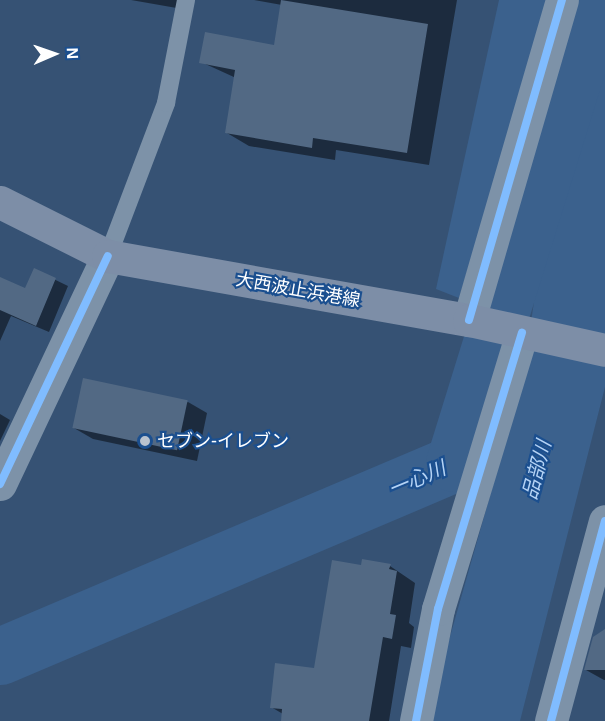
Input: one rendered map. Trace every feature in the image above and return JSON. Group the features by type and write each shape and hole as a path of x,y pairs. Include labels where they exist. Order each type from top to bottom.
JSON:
{"main road":[{"name":"大西波止浜港線","path":"0,202 108,256 476,322 605,350"}],"street":[{"path":"476,322 562,0"},
{"path":"0,484 108,256"},
{"path":"416,721 438,609 522,332"},
{"path":"551,721 605,521"}],"lane":[{"path":"108,256 166,103 186,0"}],"water":[{"path":"499,0 550,0 459,298 436,289"},
{"name":"品部川","path":"605,8 605,387 520,721 430,721 436,686 522,383 535,295"}],"building":[{"path":"281,0 428,24 407,153 313,138 312,148 225,133 235,70 199,63 205,32 274,45"},
{"path":"34,268 56,278 36,326 0,310 0,277 25,288"},
{"path":"83,378 188,400 177,450 72,428"},
{"path":"362,559 391,564 389,569 397,571 390,614 396,615 392,639 383,637 369,721 281,721 282,709 270,708 275,663 314,668 332,560 361,565"},
{"path":"605,629 605,670 584,670 593,637"}],"waterway":[{"name":"一心川","path":"0,656 454,463 597,0"}],"cycle path":[{"path":"469,320 562,0"},
{"path":"0,484 108,256"},
{"path":"416,721 438,609 522,332"},
{"path":"551,721 605,521"}],"place":[{"name":"セブン-イレブン","path":"145,441"}]}
